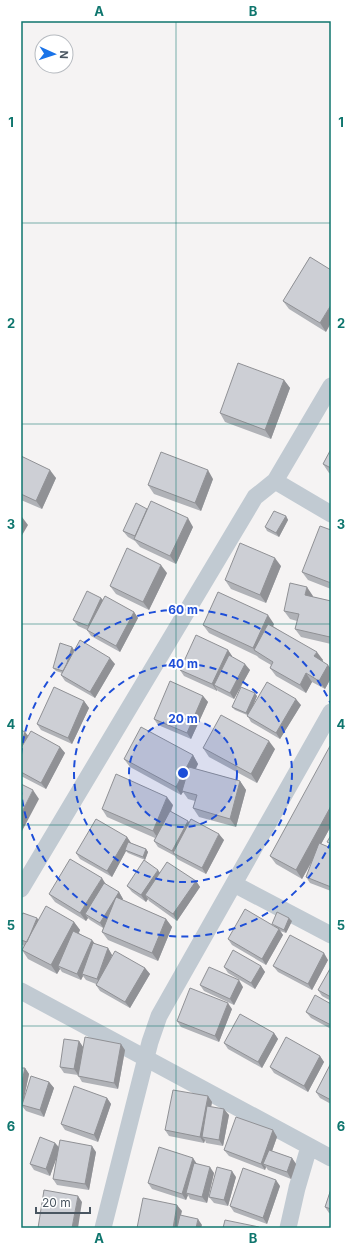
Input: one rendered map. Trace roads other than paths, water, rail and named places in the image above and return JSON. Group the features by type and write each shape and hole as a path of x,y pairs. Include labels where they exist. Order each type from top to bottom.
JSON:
{"street":[{"path":"21,889 255,497 275,481 284,468 331,386"},
{"path":"275,481 331,514"},
{"path":"103,1228 150,1042 159,1016 328,722"},
{"path":"234,884 331,935"},
{"path":"21,991 331,1158"},
{"path":"288,1228 297,1188 309,1147"}]}
